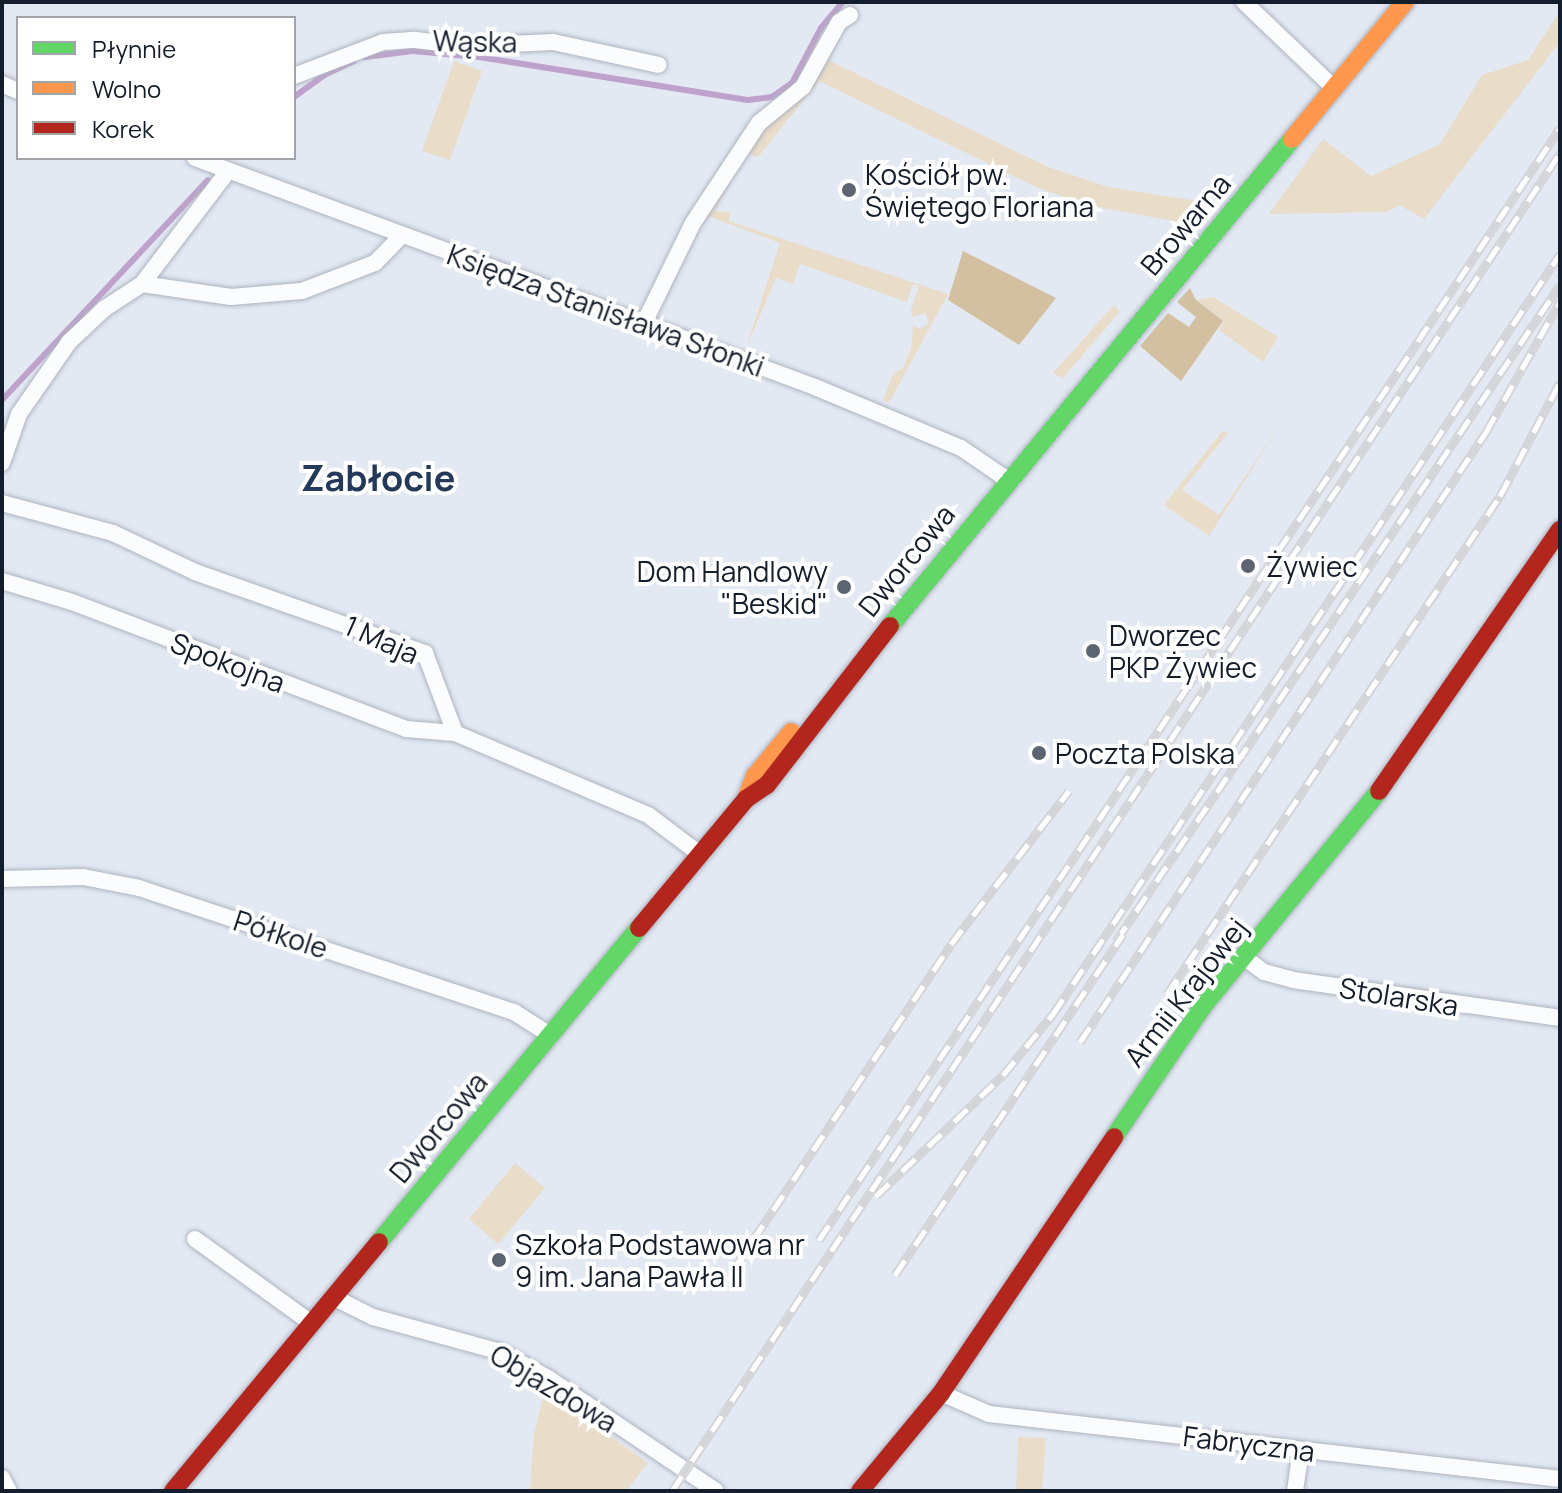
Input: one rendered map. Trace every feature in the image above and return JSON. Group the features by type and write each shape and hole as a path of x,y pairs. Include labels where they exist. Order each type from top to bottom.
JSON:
{"street":[{"path":"1244,2 1334,88"},
{"name":"Browarna","path":"1008,480 1405,2"},
{"path":"644,323 693,223 759,123 803,87 839,22 850,15"},
{"name":"Wąska","path":"296,75 383,42 415,40 467,46 553,42 659,65"},
{"name":"Księdza Stanisława Słonki","path":"200,160 644,323 938,437 1008,480"},
{"path":"2,463 19,414 69,342 104,309 142,284 228,171"},
{"path":"142,284 231,297 291,293 362,270 392,249 402,235"},
{"name":"Dworcowa","path":"173,1491 746,799 767,785 839,697 848,676 1008,480"},
{"name":"1 Maja","path":"2,503 113,533 195,572 425,653 455,733"},
{"name":"Armii Krajowej","path":"860,1491 941,1393 1177,1042 1392,775 1560,530"},
{"name":"Spokojna","path":"2,581 65,599 394,725 455,733"},
{"path":"455,733 648,815 700,854"},
{"name":"Półkole","path":"2,879 67,876 139,888 514,1012 550,1035"},
{"name":"Stolarska","path":"1244,957 1264,972 1293,980 1560,1018"},
{"path":"195,1239 311,1323"},
{"name":"Objazdowa","path":"333,1297 373,1317 501,1352 548,1378 716,1491"},
{"name":"Fabryczna","path":"941,1393 989,1414 1560,1479"},
{"path":"1295,1491 1301,1450"},
{"path":"2,1478 9,1491"}],"shaded area":[{"path":"1560,11 1560,42 1424,219 1399,205 1387,212 1269,214 1323,139 1371,176 1440,144 1482,75 1528,60"},
{"path":"826,59 1048,167 1108,187 1210,203 1194,225 1084,204 1038,188 819,81 758,157 746,153 715,211 731,212 729,221 948,294 889,403 883,400 893,374 903,368 911,349 913,325 921,329 929,323 925,313 913,317 911,310 919,286 913,284 907,302 800,264 793,284 776,278 746,348 780,243 700,213 762,121"},
{"path":"454,61 482,71 450,160 422,151"},
{"path":"963,251 1056,298 1019,345 948,300"},
{"path":"1190,288 1196,300 1223,321 1181,381 1140,346 1168,313 1189,327 1196,317 1177,302"},
{"path":"1213,297 1278,337 1263,362 1219,330 1223,321 1196,300"},
{"path":"1114,305 1120,311 1062,379 1053,373"},
{"path":"1280,425 1209,536 1164,505 1223,430 1228,433 1182,490 1219,515"},
{"path":"515,1163 545,1188 498,1244 469,1219"},
{"path":"545,1390 648,1463 626,1491 530,1491 534,1434"},
{"path":"1018,1437 1046,1438 1042,1491 1016,1491"}],"waterway":[{"path":"365,57 413,51 479,57 748,100 772,97 792,83 821,28 843,2"},
{"path":"296,96 324,75 354,61"},
{"path":"2,400 208,180"}],"railway":[{"path":"819,1240 1560,128"},
{"path":"672,1491 1560,153"},
{"path":"876,1196 1003,1075 1053,1014 1560,254"},
{"path":"1116,941 1560,285"},
{"path":"1080,1042 1486,432 1560,302"},
{"path":"1167,994 1500,496 1560,382"},
{"path":"733,1270 951,944 1069,791"},
{"path":"895,1275 1123,934"}],"traffic: fast":[{"path":"890,626 1292,139"},
{"path":"1114,1137 1203,1006 1379,791"},
{"path":"379,1242 639,928"}],"traffic: slow":[{"path":"1292,139 1405,2"},
{"path":"746,799 755,776 791,732"}],"traffic: jam":[{"path":"1379,791 1560,530"},
{"path":"639,928 746,799 767,785 890,626"},
{"path":"860,1491 941,1393 1114,1137"},
{"path":"173,1491 379,1242"}],"place":[{"name":"Kościół pw. Świętego Floriana","path":"849,190"},
{"name":"Żywiec","path":"1248,566"},
{"name":"Dom Handlowy \"Beskid\"","path":"844,587"},
{"name":"Dworzec PKP Żywiec","path":"1093,651"},
{"name":"Poczta Polska","path":"1039,753"},
{"name":"Szkoła Podstawowa nr 9 im. Jana Pawła II","path":"499,1260"}],"district":[{"name":"Zabłocie","path":"378,478"}]}
